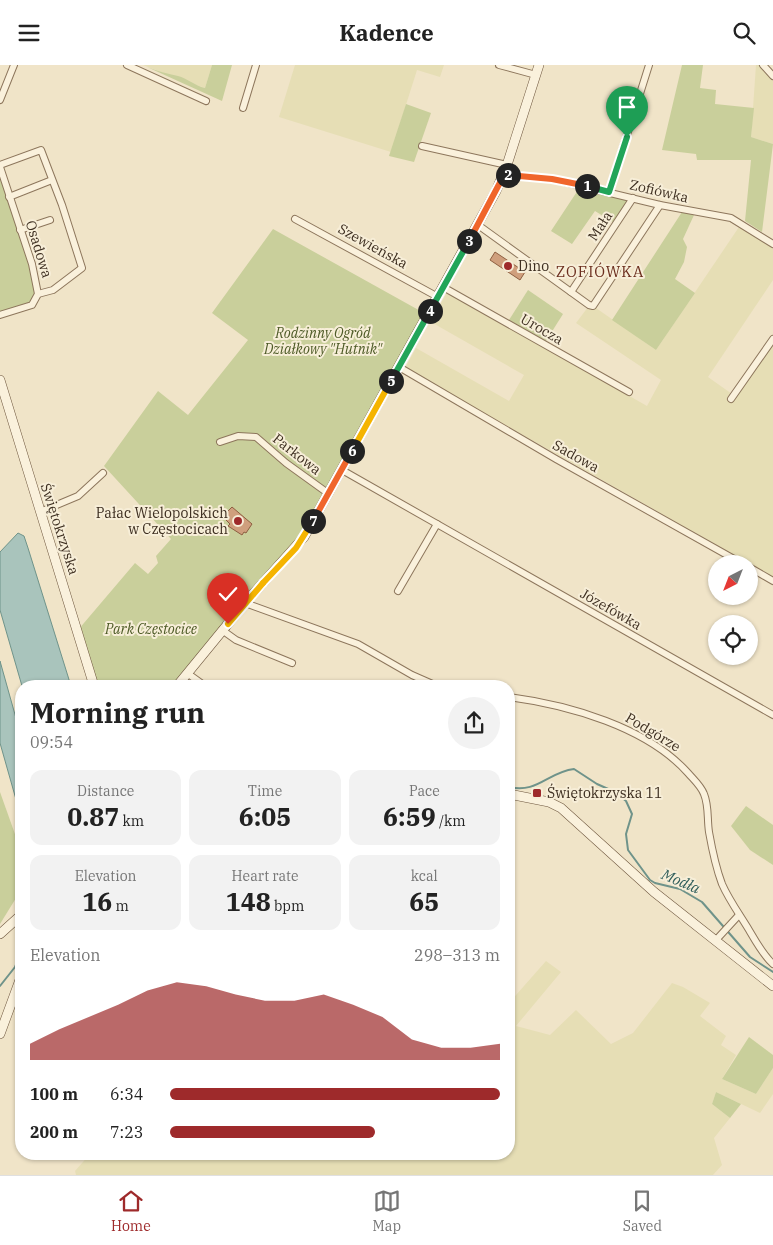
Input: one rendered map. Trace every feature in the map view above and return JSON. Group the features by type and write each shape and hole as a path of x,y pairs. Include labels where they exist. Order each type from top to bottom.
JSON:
{"street":[{"path":"0,100 14,65"},
{"path":"127,65 206,101"},
{"path":"243,107 256,65"},
{"path":"499,65 536,75"},
{"path":"182,680 245,603 304,537 329,494 504,175 539,65"},
{"path":"609,192 649,65"},
{"path":"763,65 773,76"},
{"path":"422,145 507,165"},
{"path":"0,166 41,151 62,205 82,268 53,290 38,294"},
{"name":"Osadowa","path":"0,166 32,264 38,294 32,305 0,315"},
{"name":"Zofiówka","path":"504,175 552,179 660,205 731,218 773,244"},
{"path":"10,197 52,180"},
{"name":"Mała","path":"571,291 633,198"},
{"path":"478,225 591,306 596,302 660,205"},
{"name":"Szewieńska","path":"295,219 438,297"},
{"path":"20,230 50,220"},
{"name":"Urocza","path":"443,287 629,392"},
{"path":"731,399 773,339"},
{"name":"Sadowa","path":"399,367 556,459 727,555"},
{"name":"Świętokrzyska","path":"0,380 92,680"},
{"name":"Parkowa","path":"220,442 238,436 256,437 286,463 329,494"},
{"name":"Józefówka","path":"342,470 773,715"},
{"path":"40,513 78,496 103,473"},
{"path":"398,591 437,524"},
{"path":"758,572 773,581"},
{"path":"245,603 358,644 422,680"},
{"path":"222,631 236,640 292,663"},
{"path":"187,673 196,680"},
{"name":"Podgórze","path":"515,698 587,714 616,724 665,753 681,765 704,793 707,804 709,831 719,875 739,915 757,944 773,964"},
{"path":"515,795 549,803 561,808 654,892 718,939 773,985"},
{"path":"718,939 739,915"},
{"path":"0,934 15,920"},
{"path":"0,1034 15,993"}],"shaded area":[{"path":"143,65 212,65 205,88 181,77 174,77"},
{"path":"295,65 444,65 440,77 417,70 391,152 279,117"},
{"path":"756,65 760,65 773,79 773,144 751,137"},
{"path":"739,227 773,248 773,280 708,377 732,394 773,339 773,577 758,568 758,555 734,555 405,368 416,348 509,401 524,375 431,322 447,292 647,406 661,380 576,323 588,307 596,308 656,350"},
{"path":"546,961 561,972 516,1026 550,1035 576,1010 611,1044 633,1033 672,983 683,987 710,1003 700,1016 726,1036 721,1045 736,1055 722,1079 756,1094 773,1068 773,1094 760,1113 716,1092 712,1104 730,1118 714,1138 722,1165 713,1175 76,1175 75,1171 85,1160 515,1160 515,996"}],"green space":[{"path":"212,65 232,65 222,101 147,67 181,77 205,88"},
{"path":"682,65 703,65 700,88 716,90 715,104 754,108 751,137 773,144 762,232 745,221 751,160 697,160 696,154 662,150"},
{"path":"406,104 431,113 414,162 389,156"},
{"path":"0,167 32,264 36,301 0,315"},
{"path":"580,187 630,199 616,224 595,211 572,244 551,231"},
{"path":"682,212 694,215 683,239 687,247 684,262 675,279 695,293 656,350 612,320"},
{"path":"273,229 424,313 326,489 288,462 256,435 286,463 329,494 296,548 245,603 182,680 92,680 78,630 135,563 148,574 158,563 156,556 171,539 104,466 158,391 188,415 248,340 212,313"},
{"path":"528,290 563,314 546,341 509,320"},
{"path":"0,792 15,834 15,900 0,924"},
{"path":"746,806 773,825 773,865 750,850 731,826"},
{"path":"749,1037 773,1055 773,1068 756,1094 722,1079"},
{"path":"716,1092 741,1104 730,1118 712,1104"}],"water":[{"path":"18,533 24,536 69,680 20,680 0,610 0,552"},
{"path":"0,661 15,715 15,796 0,743"}],"building":[{"name":"Dino","path":"495,252 525,272 520,280 490,260"},
{"name":"Pałac Wielopolskich w Częstocicach","path":"232,507 252,524 246,533 244,532 242,535 228,526 230,524 224,518"}],"waterway":[{"name":"Modła","path":"515,788 527,788 557,774 574,769 597,784 615,792 626,801 632,814 626,834 628,850 650,880 680,889 702,902 750,957 773,972"},
{"name":"Modła","path":"0,986 15,967"}],"place":[{"name":"Dino","path":"508,266"},
{"name":"Pałac Wielopolskich w Częstocicach","path":"238,521"},
{"name":"Świętokrzyska 11","path":"537,793"}],"district":[{"name":"ZOFIÓWKA","path":"600,271"}],"route":[{"path":"228,624 304,537 504,175 552,179 609,192 627,137"}],"park label":[{"name":"Rodzinny Ogród Działkowy \"Hutnik\"","path":"323,341"},
{"name":"Park Częstocice","path":"151,629"}]}
